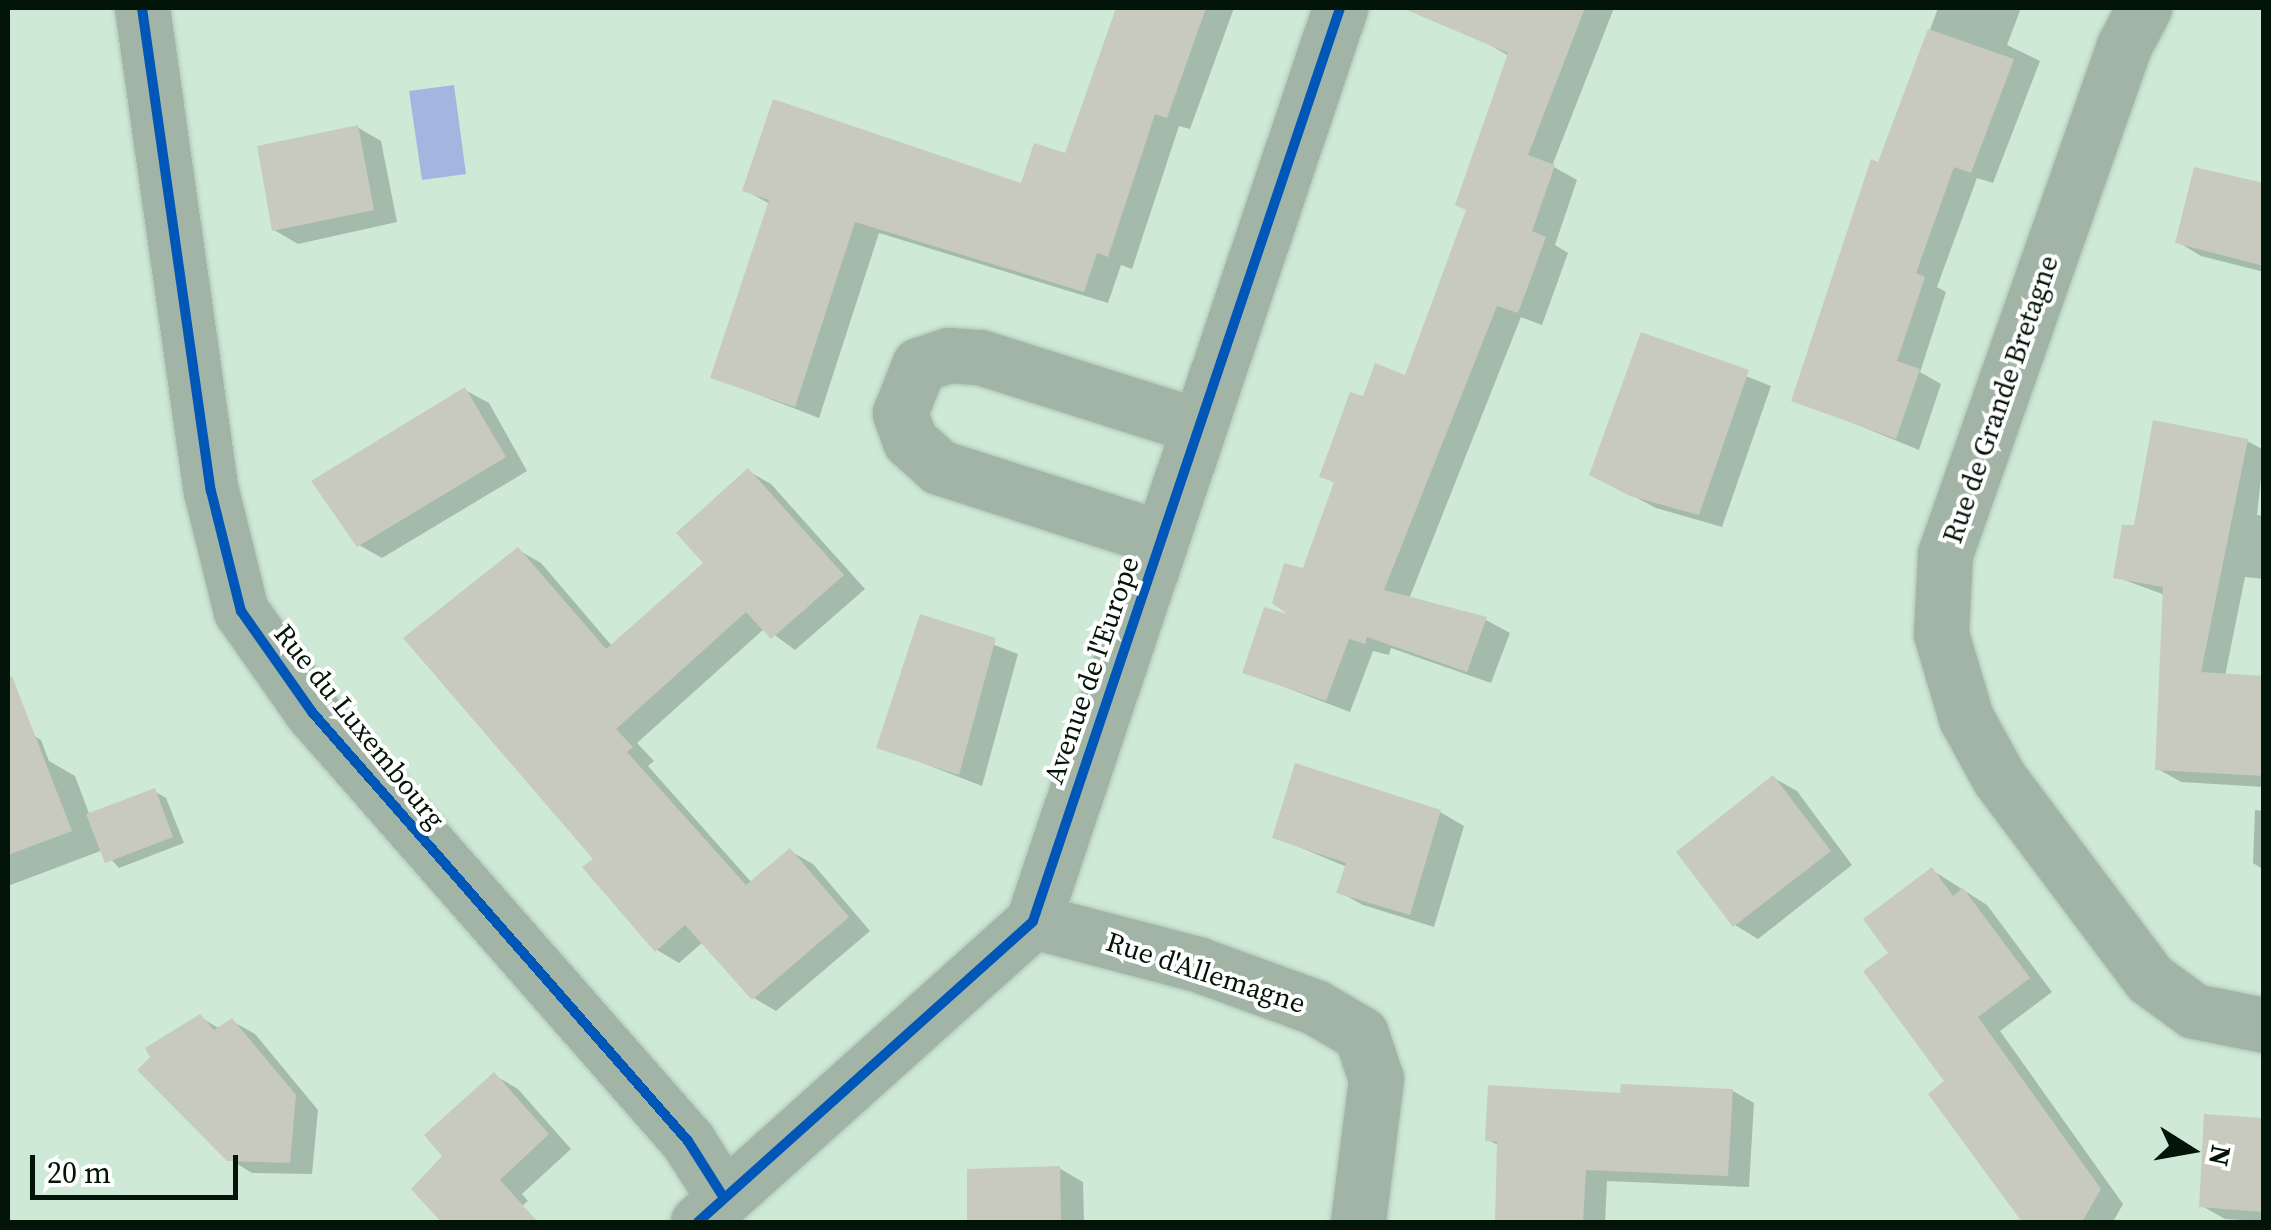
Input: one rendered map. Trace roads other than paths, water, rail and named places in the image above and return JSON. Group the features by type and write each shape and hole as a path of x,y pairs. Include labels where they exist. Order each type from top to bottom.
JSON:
{"street":[{"name":"Rue du Luxembourg","path":"142,8 211,492 240,611 312,712 688,1141 711,1210"},
{"name":"Avenue de l'Europe","path":"711,1210 1033,921 1340,8"},
{"name":"Rue de Grande Bretagne","path":"2144,8 2124,46 1945,554 1941,634 1966,718 2000,778 2150,979 2194,1011 2264,1025"},
{"name":"Avenue de l'Europe","path":"1160,538 939,466 910,440 900,413 918,365 948,354 980,358 1198,426"},
{"name":"Rue d'Allemagne","path":"1033,921 1198,964 1316,1006 1362,1034 1376,1079 1358,1222"}],"water":[{"path":"454,85 466,174 422,180 409,91"}]}
